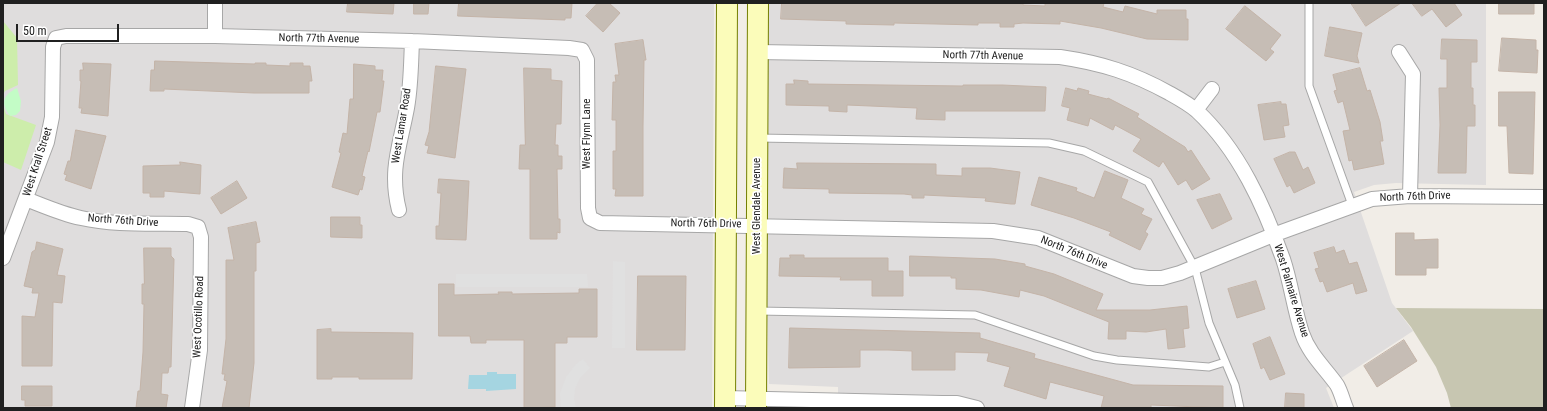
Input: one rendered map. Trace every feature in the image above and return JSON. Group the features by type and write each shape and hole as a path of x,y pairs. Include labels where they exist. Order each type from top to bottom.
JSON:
{"main road":[{"path":"726,403 727,3"},
{"name":"West Glendale Avenue","path":"756,403 758,3"}],"street":[{"path":"215,3 215,36"},
{"name":"North 77th Avenue","path":"56,38 66,36 215,36 412,41 569,48 582,50"},
{"name":"West Krall Street","path":"3,258 47,142 52,117 53,47 56,38"},
{"name":"West Lamar Road","path":"399,210 394,191 395,160 407,107 412,41"},
{"name":"West Flynn Lane","path":"582,50 587,60 588,208 590,218"},
{"name":"North 77th Avenue","path":"758,52 1060,57 1100,64 1119,70 1157,86 1196,110 1224,141 1243,170 1260,201 1274,235"},
{"path":"1399,52 1413,74 1410,196"},
{"path":"1196,110 1212,89"},
{"name":"North 76th Drive","path":"590,218 600,223 726,224 993,231 1038,238 1118,271 1148,278 1162,278 1195,268 1274,235 1352,205 1372,199 1410,196 1544,197"},
{"name":"North 76th Drive","path":"26,199 64,214 82,218 119,222 188,224 198,227"},
{"name":"West Ocotillo Road","path":"192,408 200,350 201,237 198,227"},
{"name":"West Palmaire Avenue","path":"1274,235 1283,261 1302,333 1310,352 1338,387 1346,408"},
{"path":"726,403 942,403 977,408"}],"lane":[{"path":"1309,3 1309,86 1352,205"},
{"path":"757,138 1049,143 1084,151 1148,182 1195,268 1209,323 1235,385 1240,408"},
{"path":"756,311 975,315 1094,356 1117,360 1203,367 1209,367 1225,362"}],"shaded area":[{"path":"3,3 714,3 712,408 3,408"},
{"path":"768,3 1486,3 1486,185 1396,183 1374,185 1354,192 1392,303 1413,331 1326,388 1334,408 838,408 838,387 769,384 767,305"},
{"path":"613,261 625,262 625,348 612,348"},
{"path":"456,274 587,274 588,287 456,287"},
{"path":"1396,308 1544,309 1544,408 1451,408 1447,393 1436,367 1411,327"},
{"path":"583,359 590,368 580,378 575,389 574,399 576,408 561,408 560,393 566,377 576,364"}],"green space":[{"path":"3,21 17,38 18,85 5,91 3,95"},
{"path":"17,88 21,101 20,111 16,115 10,116 5,107 4,100"},
{"path":"3,105 6,114 36,125 21,170 3,162"}],"water":[{"path":"487,372 497,372 497,374 516,374 516,389 486,391 486,389 468,389 469,375 487,375"}],"building":[{"path":"348,3 394,3 393,14 347,12"},
{"path":"414,3 429,3 428,14 414,14"},
{"path":"459,3 572,3 571,18 565,18 565,20 458,16"},
{"path":"598,3 609,3 620,13 603,32 586,16"},
{"path":"782,3 1023,3 1023,5 1045,6 1045,3 1104,3 1103,7 1123,12 1125,6 1157,14 1157,10 1186,10 1186,19 1188,19 1188,40 1147,39 1101,28 1060,21 1060,24 1023,23 1014,24 1014,27 1000,27 1000,23 978,23 978,25 894,23 894,25 846,24 846,21 781,19"},
{"path":"1351,3 1401,3 1366,26"},
{"path":"1412,3 1454,3 1462,15 1446,27 1432,9 1422,16"},
{"path":"1499,3 1534,3 1534,14 1499,14"},
{"path":"1245,6 1281,35 1270,49 1274,52 1266,61 1226,29"},
{"path":"1330,27 1362,33 1357,56 1359,63 1325,56"},
{"path":"1502,38 1536,40 1536,50 1538,50 1537,73 1499,71"},
{"path":"1442,39 1477,40 1477,62 1471,62 1471,88 1473,88 1473,105 1475,105 1475,126 1467,126 1466,173 1438,173 1440,125 1439,88 1447,88 1447,59 1441,59"},
{"path":"643,40 646,60 644,60 643,196 615,196 616,189 613,189 613,151 616,151 616,120 612,120 613,82 616,82 615,75 619,75 615,44"},
{"path":"155,61 266,63 266,65 290,66 290,63 303,63 303,66 310,66 312,81 309,81 309,93 254,93 164,89 164,91 150,91 151,70 154,70"},
{"path":"83,63 111,64 108,116 81,113 82,108 79,108 81,81 80,70 83,70"},
{"path":"354,64 375,66 375,70 383,70 382,81 384,81 380,112 377,112 369,152 368,151 362,176 365,177 362,190 360,189 358,195 332,187 341,153 339,152 343,133 347,134 350,99 353,99"},
{"path":"436,66 466,69 455,158 427,153 429,146 425,145 429,132"},
{"path":"524,68 551,69 551,80 562,81 561,124 556,124 555,145 558,145 558,156 562,156 562,169 557,169 558,219 560,219 560,233 557,232 557,239 530,239 530,169 519,169 520,145 525,145"},
{"path":"1360,68 1367,91 1370,90 1380,122 1383,141 1380,141 1384,164 1354,170 1352,160 1349,161 1343,131 1350,130 1343,101 1338,103 1334,91 1337,90 1333,75"},
{"path":"794,80 808,81 808,84 963,86 1002,85 1046,87 1045,111 945,111 945,120 916,119 917,108 847,105 847,112 829,111 829,106 786,105 786,84 794,84"},
{"path":"1066,88 1077,91 1078,88 1089,91 1088,94 1108,98 1139,114 1137,117 1185,147 1188,152 1191,150 1210,179 1192,190 1186,180 1178,185 1163,161 1159,167 1133,151 1141,139 1115,125 1113,130 1090,118 1088,126 1067,120 1070,108 1062,106"},
{"path":"1499,92 1535,92 1533,174 1509,173 1507,126 1499,126"},
{"path":"1281,102 1281,104 1286,104 1289,125 1283,126 1285,137 1264,140 1258,105"},
{"path":"76,130 106,136 91,189 65,180 67,175 64,174 68,161 70,161"},
{"path":"1290,152 1295,152 1303,170 1308,167 1315,183 1294,193 1290,185 1287,187 1274,159"},
{"path":"180,162 201,165 200,194 164,191 164,197 150,197 150,193 143,193 143,166 180,165"},
{"path":"797,163 936,164 936,175 962,176 962,168 990,168 1020,172 1015,204 1011,204 985,201 986,198 924,195 924,198 912,198 912,195 904,194 829,193 829,189 783,188 784,168 797,169"},
{"path":"1105,171 1128,180 1121,198 1144,209 1141,214 1152,219 1145,232 1148,234 1140,250 1109,235 1111,232 1074,218 1031,205 1039,177 1077,188 1076,191 1094,198"},
{"path":"439,179 469,181 466,240 436,239 436,226 439,226 441,193 438,193"},
{"path":"237,181 247,198 221,214 211,198"},
{"path":"1220,194 1232,219 1212,229 1197,200"},
{"path":"331,217 360,217 360,225 362,225 362,238 331,237"},
{"path":"256,222 260,242 256,243 256,271 254,271 254,363 249,408 222,408 227,381 224,380 225,374 222,374 226,339 226,260 234,260 228,228"},
{"path":"1396,233 1414,233 1414,240 1438,239 1438,268 1426,268 1426,275 1396,275"},
{"path":"37,242 63,249 57,275 65,276 62,303 53,302 52,366 22,366 22,316 35,317 39,293 32,293 33,288 24,286 32,252 35,250"},
{"path":"1334,247 1336,253 1344,250 1349,264 1357,262 1367,291 1356,294 1353,283 1327,292 1323,281 1320,282 1315,269 1319,268 1314,253"},
{"path":"144,248 171,248 171,256 174,259 171,367 169,367 168,373 162,373 161,394 168,395 166,408 136,408 138,391 140,391 143,352 144,304 142,304 142,284 144,284"},
{"path":"790,255 804,255 804,258 888,258 888,271 903,271 903,296 872,296 872,280 840,280 841,277 779,276 780,258 790,258"},
{"path":"910,256 995,259 1025,264 1025,266 1054,274 1103,294 1096,310 1150,310 1187,306 1189,328 1183,329 1185,347 1168,349 1166,329 1146,332 1126,331 1126,339 1108,339 1109,322 1044,296 1020,290 1019,297 981,290 956,289 956,278 951,278 951,276 910,276"},
{"path":"638,276 686,276 685,350 637,350"},
{"path":"1256,281 1265,309 1237,318 1228,289"},
{"path":"439,284 454,284 454,295 499,294 498,292 512,292 512,294 579,293 579,289 597,289 597,337 567,337 567,343 555,343 555,407 524,408 524,340 486,340 486,343 471,343 470,336 439,336"},
{"path":"790,328 980,333 980,338 1035,354 1034,358 1133,385 1223,386 1223,408 1151,405 1151,408 1101,408 1104,396 1050,382 1046,399 1004,386 1010,367 987,361 989,353 955,352 955,370 912,370 912,351 888,350 860,350 860,367 789,368"},
{"path":"331,329 331,332 413,333 412,379 359,379 359,377 332,377 332,379 317,379 317,330"},
{"path":"1270,337 1285,374 1270,380 1264,367 1261,369 1253,344"},
{"path":"1404,340 1417,361 1377,387 1364,366"},
{"path":"22,386 52,386 52,406 25,406 25,400 22,400"},
{"path":"1286,393 1304,394 1304,408 1285,408"}]}
